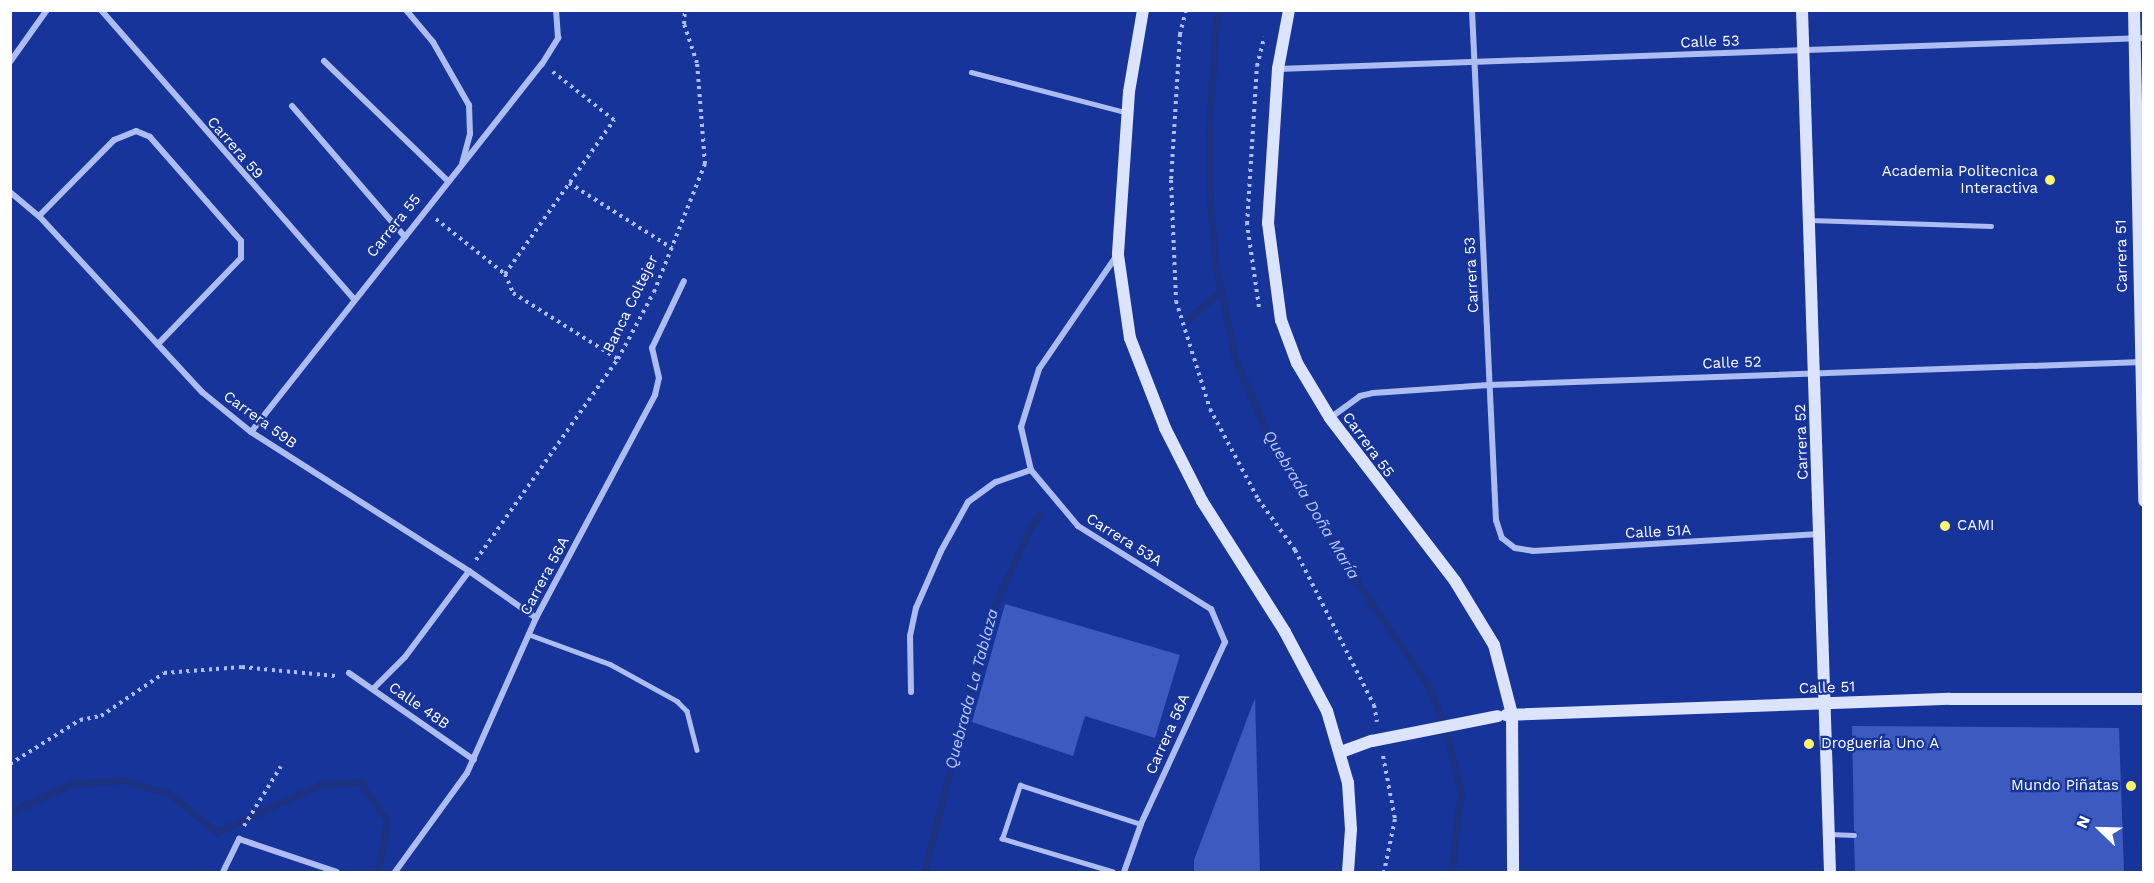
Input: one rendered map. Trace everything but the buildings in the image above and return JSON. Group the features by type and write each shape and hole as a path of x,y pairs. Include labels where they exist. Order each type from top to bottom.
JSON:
{"street":[{"path":"10,62 47,10"},
{"name":"Carrera 59","path":"101,10 354,299"},
{"path":"406,10 432,42 469,105 470,134 460,168"},
{"name":"Carrera 55","path":"251,432 542,64 558,39 556,10"},
{"path":"1143,10 1128,112 1118,255 1130,338 1164,428 1202,501 1285,632 1327,711 1341,752 1351,829 1348,873"},
{"name":"Carrera 55","path":"1289,10 1278,69 1268,223 1272,274 1281,320 1297,363 1330,418 1479,615 1494,645 1512,714 1513,873"},
{"name":"Carrera 53","path":"1472,10 1496,520 1502,538"},
{"name":"Carrera 52","path":"1802,10 1830,873"},
{"name":"Carrera 51","path":"2134,10 2139,38 2144,501"},
{"name":"Calle 53","path":"1278,69 2139,38"},
{"path":"324,61 448,181"},
{"path":"291,106 405,237"},
{"path":"39,216 114,140 136,131 150,137 241,241 240,258 158,344"},
{"name":"Carrera 59B","path":"10,192 39,216 202,392 251,432 469,571 536,618"},
{"name":"Carrera 53A","path":"1118,255 1039,369 1021,427 1031,470 1078,526 1211,609"},
{"name":"Carrera 56A","path":"395,873 450,800 474,760 528,634 655,394 659,378 652,348 684,281"},
{"name":"Calle 52","path":"1330,418 1360,396 1373,393 1489,385 1815,371 2141,362"},
{"path":"911,692 910,636 916,608 941,551 968,502 996,482 1031,470"},
{"name":"Calle 51A","path":"1502,538 1515,548 1533,551 1820,534"},
{"path":"373,689 405,657 469,571"},
{"name":"Carrera 56A","path":"1124,873 1141,824 1225,642 1211,609"},
{"name":"Calle 48B","path":"349,673 474,760"},
{"name":"Calle 51","path":"1341,752 1512,714 1950,699 2144,699"},
{"path":"223,873 239,838 337,873"}],"lane":[{"path":"971,72 1128,112"},
{"path":"1810,220 1991,226"},
{"path":"528,634 610,664 677,701 687,711 697,750"},
{"path":"1113,873 1002,838 1020,785 1141,824"},
{"path":"1829,834 1854,835"}],"path":[{"name":"Banca Coltejer","path":"469,571 618,359 672,248 705,164 697,63 684,24 685,10"},
{"path":"1186,10 1180,34 1171,180 1176,301 1210,409 1258,499 1295,550 1374,705 1378,724"},
{"path":"505,274 614,120 542,64"},
{"path":"569,183 672,248"},
{"path":"427,211 505,274 513,293 618,359"},
{"path":"10,764 80,720 101,716 164,673 242,667 358,679"},
{"path":"1377,745 1395,819 1384,873"},
{"path":"242,830 254,806 281,766"}],"waterway":[{"name":"Quebrada Doña María","path":"1219,10 1215,29 1209,132 1210,200 1215,262 1235,359 1271,442 1351,573 1427,684 1445,726 1461,792 1451,872"},
{"name":"Quebrada La Tablaza","path":"1187,320 1221,291"},
{"name":"Quebrada La Tablaza","path":"924,872 988,620 1030,528 1040,514"},
{"name":"Quebrada La Tablaza","path":"10,812 71,784 123,780 170,794 216,832 322,784 360,782 387,821 378,872"}],"place":[{"name":"Academia Politecnica Interactiva","path":"2050,180"},
{"name":"CAMI","path":"1945,526"},
{"name":"Droguería Uno A","path":"1809,744"},
{"name":"Mundo Piñatas","path":"2131,786"}]}
